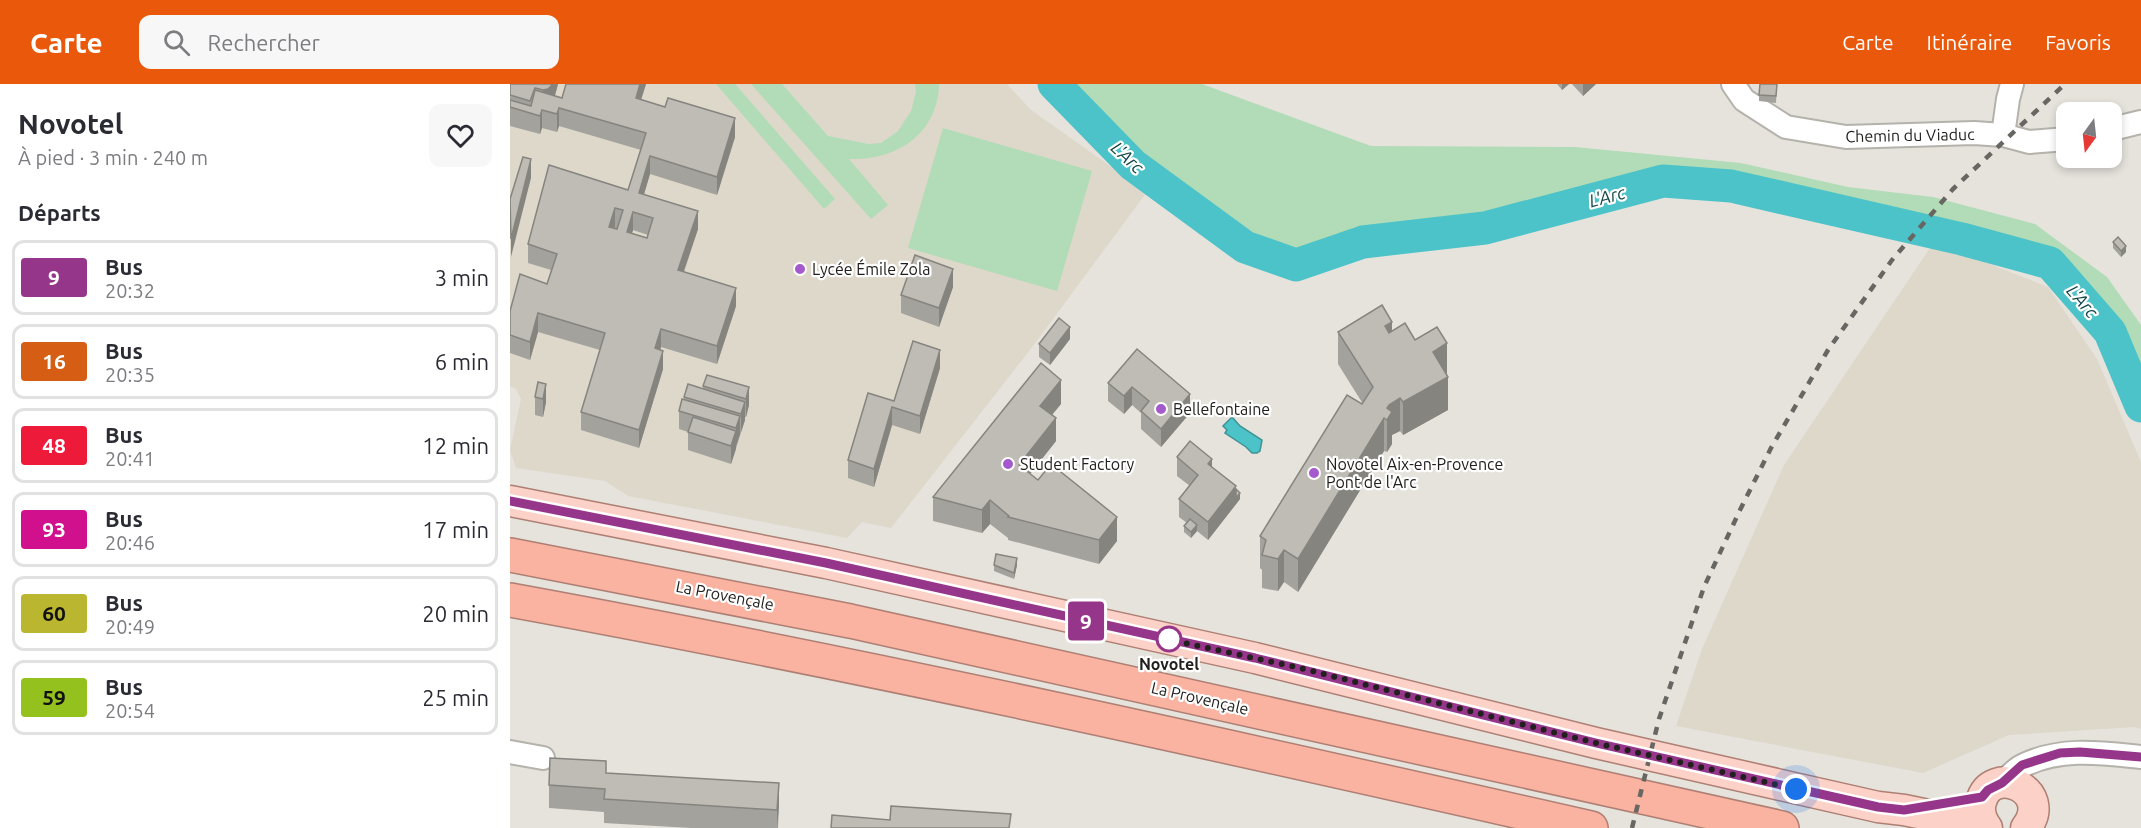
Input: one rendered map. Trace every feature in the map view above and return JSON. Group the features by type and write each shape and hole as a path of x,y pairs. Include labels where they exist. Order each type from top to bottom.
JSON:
{"highway":[{"name":"La Provençale","path":"510,555 850,621 1782,828"},
{"path":"510,600 827,661 1087,715 1591,828"}],"main road":[{"path":"510,501 826,563 1255,658 1640,753 1878,807 1986,827"},
{"path":"1904,810 2019,785 2034,816"},
{"path":"1986,827 1979,807 1992,790"}],"street":[{"name":"Chemin du Viaduc","path":"1733,84 1744,100 1786,126 1846,137 1974,133 2003,135 2029,142 2056,140"},
{"path":"2003,135 2012,84"},
{"path":"2122,127 2141,123"},
{"path":"510,752 543,758"},
{"path":"1992,790 2022,765 2060,753 2080,752 2141,757"},
{"path":"2034,816 2043,759"}],"shaded area":[{"name":"Lycée Émile Zola","path":"510,84 1007,84 1031,110 1147,192 1033,346 891,528 862,522 847,538 628,496 605,481 516,468 510,450 521,399 516,389 510,386"},
{"path":"1934,242 2048,287 2097,359 2141,462 2141,729 2135,727 2009,735 1923,773 1676,726 1702,649 1784,465"}],"green space":[{"path":"716,84 735,84 835,199 824,209"},
{"path":"751,84 782,84 828,136 869,144 881,143 898,131 911,111 916,92 915,84 939,84 937,102 931,117 911,141 883,155 849,159 888,205 871,219"},
{"path":"1054,84 1202,84 1371,146 1575,147 1741,163 1848,187 1933,197 2035,224 2107,277 2141,325 2141,406 2110,332 2049,262 1962,239 1731,186 1663,181 1485,228 1363,242 1296,265 1245,247 1133,165"},
{"path":"943,128 1092,171 1057,291 908,248"}],"water":[{"path":"1232,417 1240,426 1262,440 1260,451 1252,453 1225,433 1227,430 1223,426"}],"building":[{"path":"510,84 553,84 548,89 535,88 530,101 510,95"},
{"path":"566,84 640,84 636,98 665,107 668,98 735,118 717,177 650,156 639,193 698,211 678,270 736,288 717,346 661,329 655,348 663,351 639,430 581,412 605,333 538,313 530,342 510,335 510,311 520,274 547,284 557,254 528,244 549,165 628,190 646,133 559,108 557,114 542,110 540,116 510,107 510,100 531,106 535,90 562,98","holes":["615,208 623,210 617,229 609,227","633,212 653,218 647,238 627,232"]},
{"path":"1760,84 1777,84 1776,96 1759,95"},
{"path":"523,157 531,159 511,239 510,199"},
{"path":"2118,237 2126,246 2121,251 2113,242"},
{"path":"915,255 953,269 939,308 901,295"},
{"path":"1382,305 1392,322 1385,326 1389,333 1405,323 1415,340 1437,327 1447,343 1433,352 1448,377 1403,402 1400,398 1389,405 1387,408 1392,412 1387,420 1384,418 1298,559 1284,550 1278,559 1262,555 1266,540 1260,536 1347,395 1362,404 1373,387 1338,332"},
{"path":"1059,318 1070,327 1050,353 1039,344"},
{"path":"913,341 940,350 920,416 892,407 874,469 848,460 868,393 894,401"},
{"path":"1137,349 1190,394 1161,429 1141,411 1149,401 1132,387 1124,396 1108,383"},
{"path":"1041,363 1061,380 1040,406 1056,418 1019,465 1038,480 1051,464 1117,517 1099,540 1008,517 990,500 982,510 933,497"},
{"path":"707,375 749,387 746,399 703,386"},
{"path":"538,382 546,384 543,399 535,397"},
{"path":"688,384 745,402 741,414 684,397"},
{"path":"682,399 740,416 736,428 679,411"},
{"path":"693,417 736,431 731,446 688,432"},
{"path":"1190,441 1212,459 1208,464 1236,486 1208,522 1179,499 1198,475 1177,457"},
{"path":"1190,519 1197,525 1191,532 1184,526"},
{"path":"996,554 1017,558 1014,573 994,565"},
{"path":"550,758 606,761 606,773 779,783 777,810 604,799 605,789 549,785"},
{"path":"891,806 1011,814 1009,828 831,828 832,815 890,820"}],"waterway":[{"name":"L'Arc","path":"1054,84 1133,165 1245,247 1296,265 1363,242 1485,228 1663,181 1731,186 1962,239 2050,263 2110,332 2141,406"}],"railway":[{"path":"1632,828 1659,719 1704,587 1771,448 1828,350 1892,260 1953,189 2065,84"}],"bus line":[{"name":"9","path":"510,501 826,563 1300,668 1596,743 1878,807 1904,810 1982,797 1994,785 2002,783 2022,765 2060,753 2080,752 2141,757"}],"place":[{"name":"Lycée Émile Zola","path":"800,269"},
{"name":"Bellefontaine","path":"1161,409"},
{"name":"Student Factory","path":"1008,464"},
{"name":"Novotel Aix-en-Provence Pont de l'Arc","path":"1314,473"},
{"name":"Novotel","path":"1169,639"}],"route":[{"path":"1169,639 1162,638 1300,668 1596,743 1796,789"}]}
